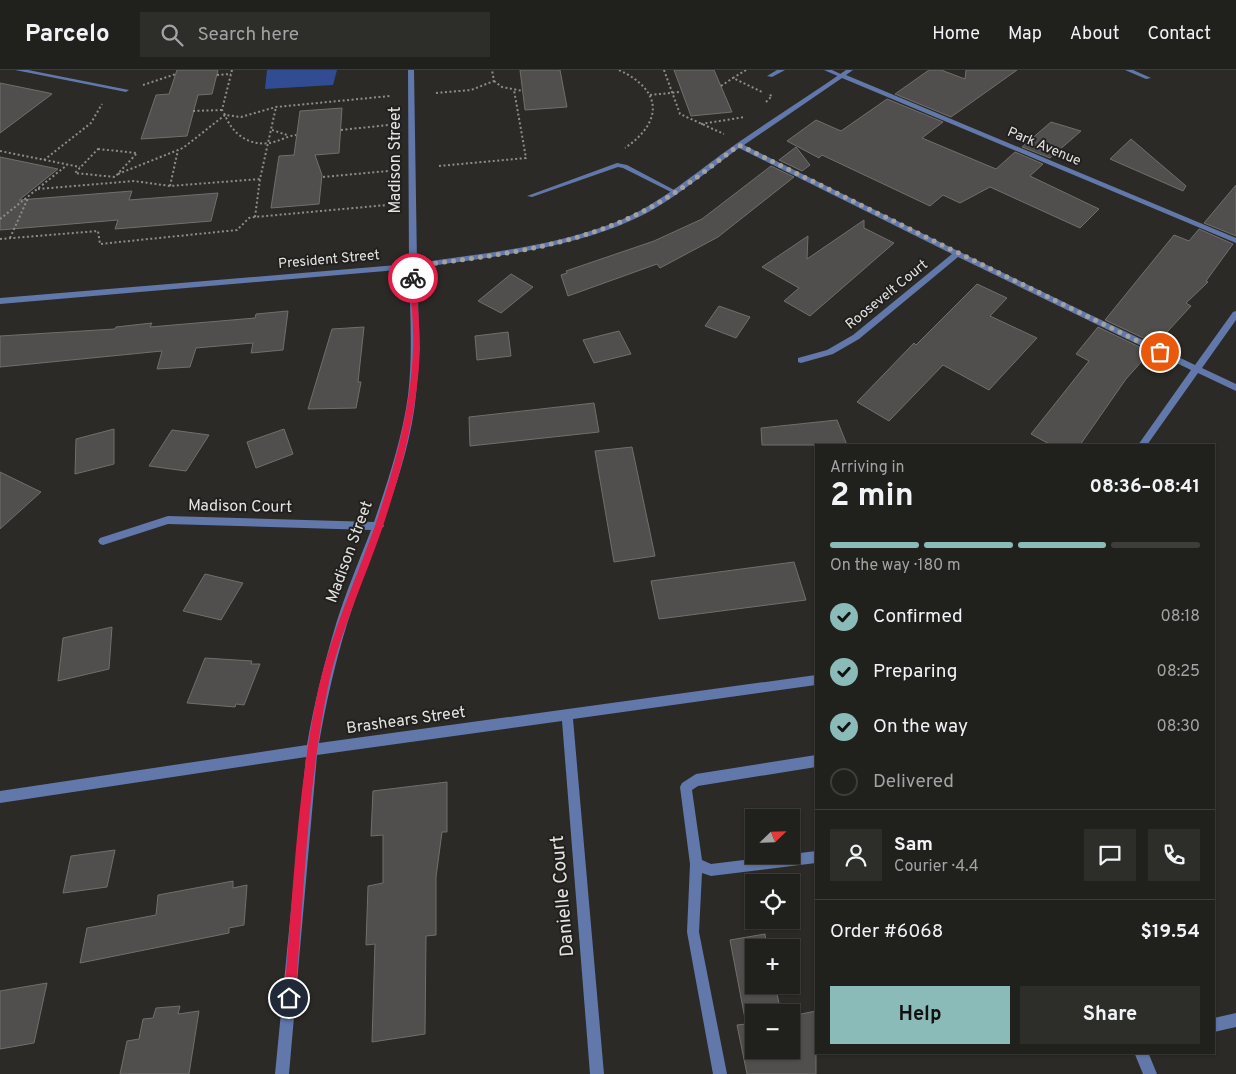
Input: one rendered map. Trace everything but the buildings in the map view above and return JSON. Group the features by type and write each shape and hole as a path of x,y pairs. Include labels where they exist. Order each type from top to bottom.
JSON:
{"street":[{"path":"18,70 126,90"},
{"name":"Madison Street","path":"282,1074 312,750 324,685 347,608 379,526 404,439 414,389 416,348 412,266 411,70"},
{"path":"770,76 782,70"},
{"name":"Park Avenue","path":"827,70 1236,241"},
{"name":"President Street","path":"0,301 412,266 529,249 576,237 619,223 659,203 739,145 850,70"},
{"path":"1128,70 1148,78"},
{"path":"739,145 957,254 1236,388"},
{"path":"530,196 617,165 625,166 675,192"},
{"name":"Roosevelt Court","path":"801,360 830,352 856,337 957,254"},
{"path":"1143,444 1236,314"},
{"name":"Madison Court","path":"103,541 168,520 379,526"},
{"name":"Brashears Street","path":"0,797 312,750 815,680"},
{"name":"Danielle Court","path":"567,715 597,1074"},
{"path":"720,1074 694,932 696,864 686,787 696,780 815,762"},
{"path":"696,864 711,870 815,857"},
{"path":"1215,1025 1236,1020"},
{"path":"1142,1054 1150,1074"}],"path":[{"path":"232,70 222,110 229,125 241,138 254,142 270,142 296,135"},
{"path":"492,70 494,81 502,87 523,91"},
{"path":"618,151 632,144 647,127 652,109 650,95 646,88 619,70"},
{"path":"664,70 680,114 729,137"},
{"path":"721,86 746,70"},
{"path":"126,90 176,74"},
{"path":"217,75 232,74"},
{"path":"733,78 750,88 772,96 764,104"},
{"path":"436,93 471,90 494,81"},
{"path":"439,166 526,158 514,90"},
{"path":"650,95 680,92"},
{"path":"118,174 178,150 225,115 241,117 276,107 390,96"},
{"path":"44,160 91,123 103,102"},
{"path":"255,217 260,179 270,142 276,107"},
{"path":"193,112 222,110"},
{"path":"701,124 747,116"},
{"path":"341,130 388,125"},
{"path":"272,130 290,136"},
{"path":"111,182 137,153 98,149 75,172 115,177"},
{"path":"0,150 80,167"},
{"path":"170,186 178,150"},
{"path":"0,219 67,165"},
{"path":"323,177 388,171"},
{"path":"38,189 111,182 138,181 170,186 260,179"},
{"path":"10,238 29,196"},
{"path":"0,239 98,231 100,244 237,230 249,218 255,217 387,205"}],"water":[{"path":"267,70 337,70 333,85 265,89"}],"way so far":[{"path":"413,278 412,266 529,249 576,237 619,223 659,203 739,145 957,254 1160,352"}],"route":[{"path":"289,998 312,750 324,685 347,608 379,526 404,439 414,389 416,348 413,278"}]}
